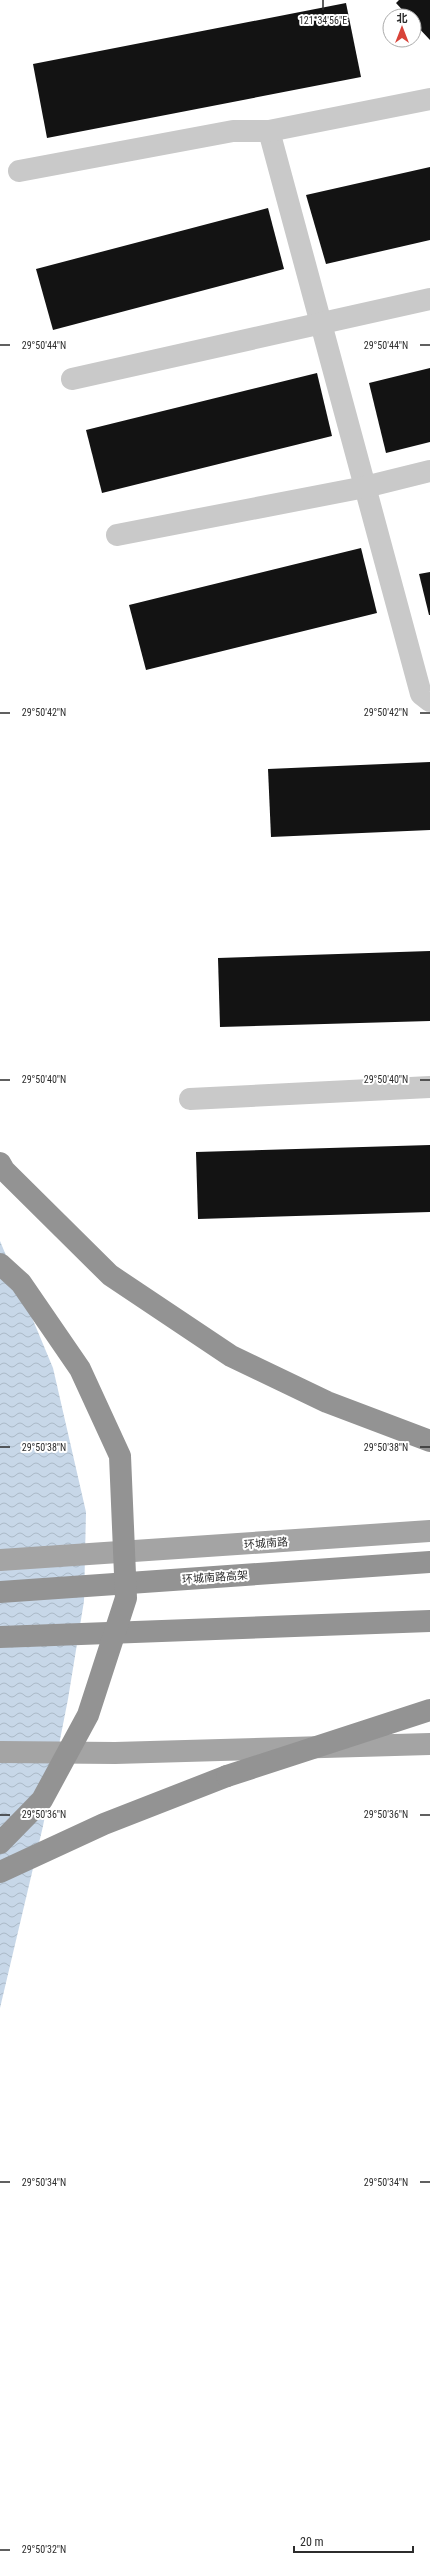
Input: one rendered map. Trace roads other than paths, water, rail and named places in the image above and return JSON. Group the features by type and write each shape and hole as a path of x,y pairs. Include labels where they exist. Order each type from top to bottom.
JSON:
{"highway":[{"path":"0,1163 4,1170 110,1275 231,1356 326,1402 430,1441"},
{"path":"0,1264 22,1283 80,1369 120,1456 126,1598 88,1715 42,1800 0,1842"},
{"name":"环城南路高架","path":"0,1592 430,1562"},
{"path":"0,1637 430,1621"},
{"path":"0,1872 104,1824 227,1776 430,1710"}],"main road":[{"name":"环城南路","path":"0,1560 430,1531"},
{"path":"0,1752 115,1753 430,1744"}],"lane":[{"path":"19,172 232,131 269,131 430,99"},
{"path":"269,131 421,694 430,701"},
{"path":"72,379 430,299"},
{"path":"117,535 365,487 430,471"},
{"path":"190,1099 430,1087"}],"water":[{"path":"0,1241 53,1368 86,1512 84,1601 68,1699 43,1826 0,2008"}]}
